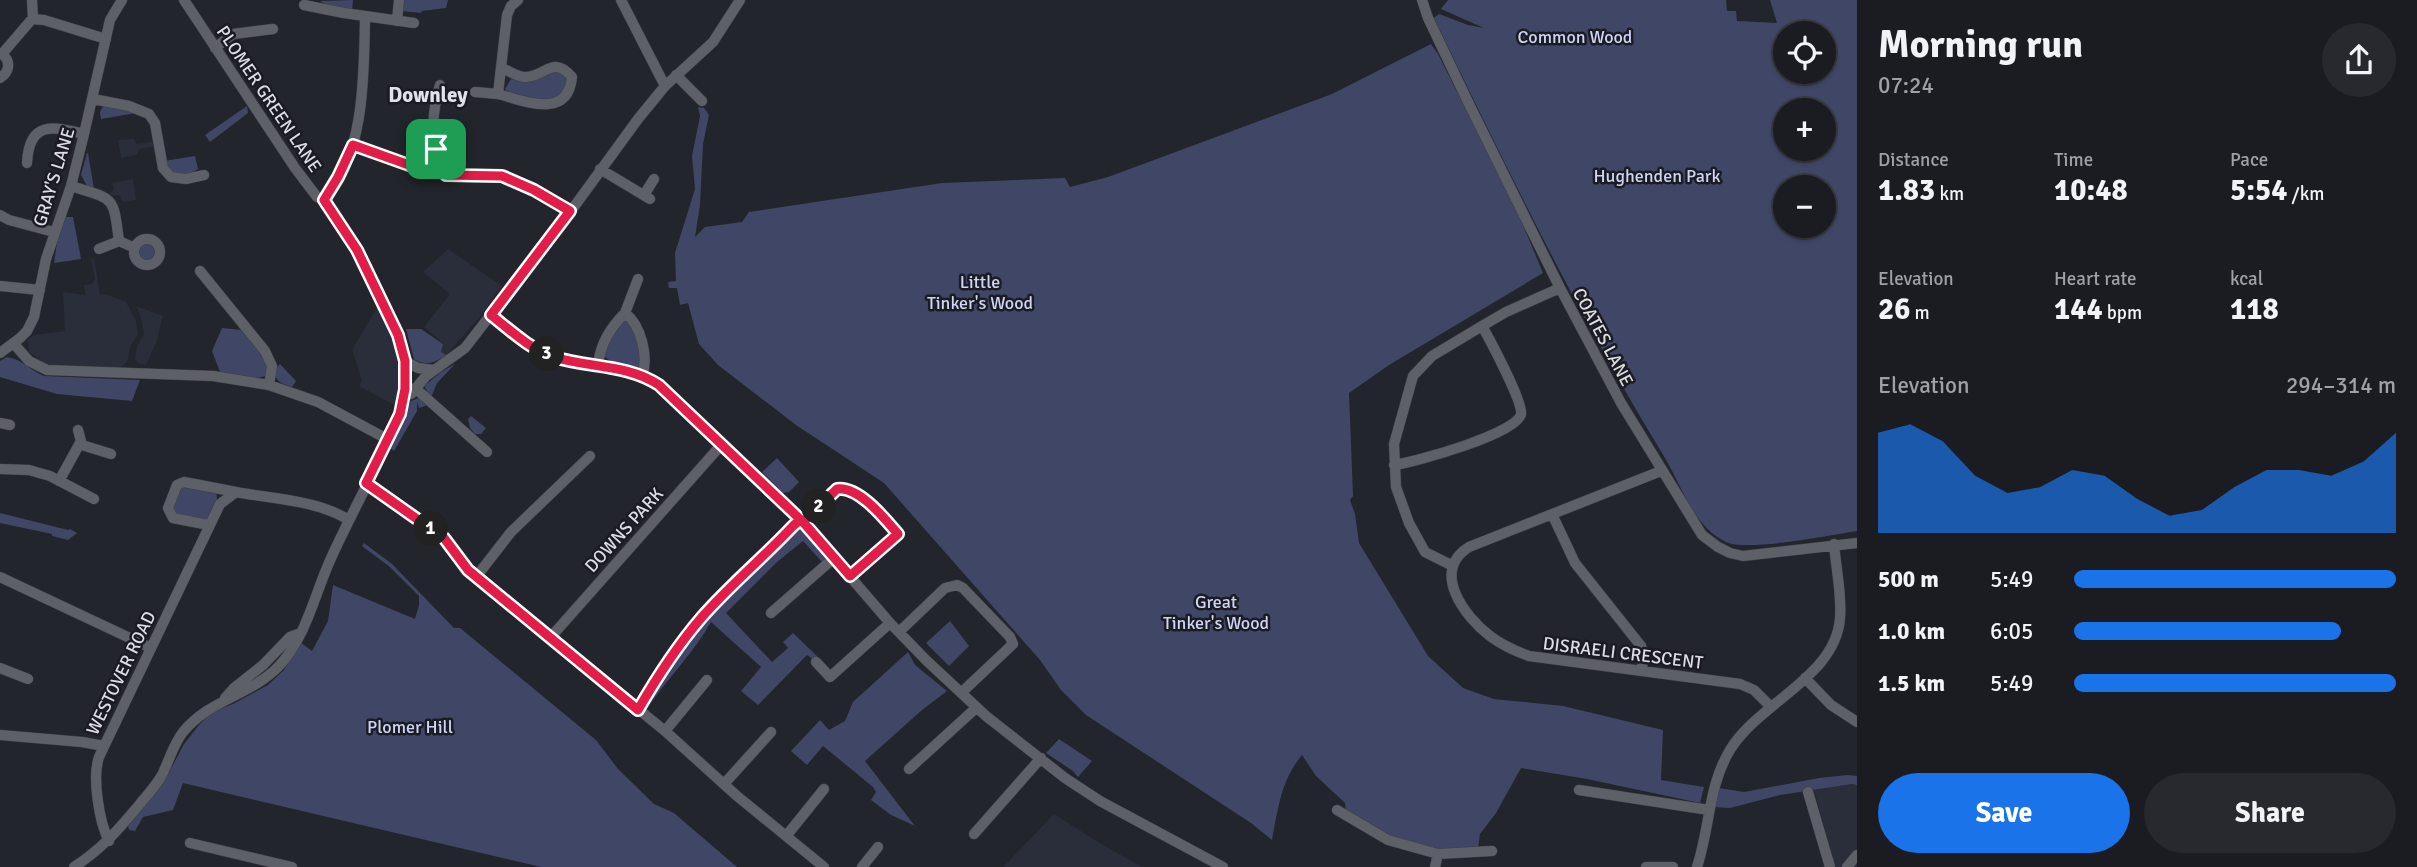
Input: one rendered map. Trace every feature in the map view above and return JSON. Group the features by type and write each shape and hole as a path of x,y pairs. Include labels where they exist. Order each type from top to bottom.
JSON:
{"street":[{"path":"32,0 33,19"},
{"name":"GRAY'S LANE","path":"0,353 14,344 31,325 46,259 71,186 110,20 122,0"},
{"name":"PLOMER GREEN LANE","path":"184,0 310,190 324,200 357,250 398,335 405,361 404,395"},
{"path":"397,21 399,0"},
{"path":"498,94 508,10 518,0"},
{"path":"636,0 623,3 664,86"},
{"path":"74,867 109,841 161,777 182,734 198,716 266,677 291,651 366,483 389,440 400,414 404,395 411,394 434,370 465,348 664,86 713,43 740,0"},
{"name":"COATES LANE","path":"1422,0 1469,104 1614,392 1702,534 1730,553 1744,556 1857,543"},
{"path":"304,5 414,23"},
{"path":"324,200 353,145 360,107 365,17"},
{"path":"0,78 9,66 1,53 20,34 28,21 33,19 106,39"},
{"path":"215,48 233,34 268,26"},
{"path":"475,92 498,94 544,106 559,101 571,87 572,77 559,67 524,77 502,68"},
{"path":"676,75 702,101"},
{"path":"440,85 432,118 436,149 446,175"},
{"path":"93,99 129,106 149,114 155,123 163,168 171,177 186,179 204,175"},
{"path":"27,163 28,147 42,129 52,127 84,134"},
{"path":"353,145 423,170 446,175 502,176 534,190 570,211"},
{"path":"423,170 436,149"},
{"path":"600,169 647,197 654,179"},
{"path":"71,186 103,197 113,204 119,241"},
{"path":"0,215 54,232"},
{"path":"99,249 119,241 135,248"},
{"path":"200,271 265,351 272,366 269,385"},
{"path":"598,364 602,343 625,313 638,279"},
{"path":"0,286 40,290"},
{"path":"1560,288 1482,326 1432,356 1417,369 1410,383 1395,435 1394,465 1399,497 1420,544 1430,556 1453,566 1461,552 1469,547 1661,471"},
{"path":"625,313 636,326 645,356 642,376"},
{"path":"491,315 526,343 543,352 566,360 598,364 642,376 659,385 801,521 898,632 976,708 1065,778 1100,801 1223,867"},
{"path":"1394,465 1420,460 1478,441 1513,424 1521,416 1514,392 1482,326"},
{"path":"14,344 38,367 60,373 192,375 269,385 318,402 389,440"},
{"path":"405,361 418,368 434,370"},
{"path":"415,388 487,452"},
{"path":"59,481 80,443 78,430"},
{"path":"80,443 111,454"},
{"name":"DOWNS PARK","path":"550,638 722,444"},
{"path":"476,577 511,532 590,456"},
{"path":"0,469 29,470 59,481 94,499"},
{"path":"209,525 173,517 168,508 177,485 184,482 316,507 335,512 349,520"},
{"path":"366,483 444,538 476,577 665,731 824,867"},
{"path":"638,710 683,640 704,615 801,521 841,488 864,500 880,513 898,534 850,576"},
{"name":"WESTOVER ROAD","path":"109,841 102,828 96,764 209,525 220,504 236,492"},
{"path":"1552,514 1575,563 1640,646 1643,652 1642,671"},
{"path":"1697,867 1719,773 1730,749 1747,728 1825,657 1838,633 1840,602 1834,544"},
{"path":"771,614 835,558"},
{"name":"DISRAELI CRESCENT","path":"1453,566 1451,582 1459,600 1481,628 1504,646 1540,659 1740,684 1754,690 1771,707"},
{"path":"0,577 151,648"},
{"path":"898,632 945,588 957,585 963,588 1010,637 1013,644 961,693"},
{"path":"816,662 830,677 890,623"},
{"path":"0,668 28,679"},
{"path":"1805,678 1831,705 1857,722"},
{"path":"665,731 707,680"},
{"path":"909,769 976,708"},
{"path":"724,784 771,732"},
{"path":"0,736 104,746"},
{"path":"974,834 1041,758"},
{"path":"787,835 824,789"},
{"path":"1579,790 1709,810"},
{"path":"1808,792 1830,867"},
{"path":"1338,810 1388,840 1437,854 1492,850"},
{"path":"190,843 292,867"},
{"path":"862,867 878,847"},
{"path":"1435,867 1437,854"},
{"path":"1847,867 1857,855"},
{"path":"1646,867 1673,867"}],"shaded area":[{"path":"134,139 137,144 152,142 153,147 140,149 136,155 121,158 118,140"},
{"path":"133,179 136,200 122,202 120,195 109,194 114,190 112,183"},
{"path":"448,249 502,286 479,318 447,354 441,352 443,343 424,327 450,294 423,272"},
{"path":"94,258 100,294 126,302 136,320 138,335 131,345 127,362 120,368 57,367 46,364 29,352 28,339 34,335 65,331 63,292 86,295 84,285 92,284 95,279 91,259"},
{"path":"136,306 163,316 156,343 146,365 135,359 137,346 144,334"},
{"path":"376,309 379,309 395,345 399,374 396,406 359,386 362,381 352,350"},
{"path":"1857,785 1857,867 1835,867 1814,790"},
{"path":"1054,814 1098,842 1142,867 1003,867"}],"green space":[{"path":"353,0 352,10 328,6 320,1"},
{"path":"402,0 448,0 446,8 421,13 402,11"},
{"name":"Hughenden Park","path":"1448,0 1726,0 1727,11 1736,11 1737,21 1773,23 1773,84 1836,84 1836,21 1776,21 1770,0 1857,0 1857,531 1770,544 1737,545 1726,542 1705,527 1683,493 1573,296 1434,18 1439,14 1484,28 1441,9"},
{"path":"1431,44 1518,213 1543,273 1389,365 1349,393 1353,496 1350,500 1359,543 1428,656 1463,688 1494,699 1563,706 1663,730 1661,780 1704,787 1700,803 1521,768 1496,813 1480,834 1478,848 1436,850 1394,840 1346,812 1345,803 1316,776 1302,755 1285,785 1272,840 1251,823 1086,715 1061,690 1040,660 884,483 796,425 718,365 699,344 688,303 680,305 677,288 669,288 668,282 676,281 675,253 695,189 692,156 700,116 698,107 704,108 709,115 703,144 700,205 695,237 705,227 742,222 749,212 942,183 1065,178 1070,187 1108,177 1332,94"},
{"path":"555,70 564,72 570,85 552,103 507,93 505,89 511,79 528,81"},
{"path":"104,104 136,113 101,119 100,112"},
{"path":"247,106 248,113 210,142 205,135"},
{"path":"87,153 94,189 87,186 81,175"},
{"path":"195,156 198,169 183,175 174,173 164,161"},
{"path":"66,217 73,217 81,259 54,263 57,243"},
{"path":"147,241 154,244 157,251 154,258 147,261 140,258 137,251 140,244"},
{"path":"624,320 628,320 639,343 640,367 621,366 605,357 608,341"},
{"path":"222,328 242,330 262,353 268,369 265,376 258,378 220,372 212,351"},
{"path":"406,329 421,329 443,344 441,352 447,355 431,363 414,359"},
{"path":"7,357 44,376 140,380 132,401 57,394 0,377 0,361"},
{"path":"280,364 296,381 292,387 277,380 275,370"},
{"path":"455,364 437,383 432,395 429,395 424,386"},
{"path":"421,397 428,405 419,408 417,402 417,411 394,451 389,447 411,401"},
{"path":"471,416 486,428 481,434 475,434 470,428 468,419"},
{"path":"777,458 799,482 789,492 783,493 762,472"},
{"path":"182,486 215,490 215,506 206,520 178,517 172,511"},
{"path":"0,513 70,529 77,533 68,540 0,523"},
{"path":"801,528 806,530 827,554 827,559 823,563 803,541 777,562 726,613 772,662 788,648 783,642 793,633 818,657 814,660 807,655 758,705 741,691 761,667 711,622 650,704 647,702 665,671 706,617"},
{"name":"Plomer Hill","path":"364,543 392,564 454,628 460,628 596,740 618,769 654,804 674,813 737,867 541,867 183,783 173,810 143,817 135,831 129,830 128,826 164,782 184,744 212,712 268,685 284,670 300,642 312,651 328,621 333,585 415,619 419,596 390,567 362,546"},
{"path":"950,621 969,646 949,666 926,643"},
{"path":"908,652 915,665 947,691 865,761 915,826 891,815 871,800 876,792 873,787 823,746 807,765 791,751 820,720 829,730 845,721 853,702"},
{"path":"1059,739 1092,761 1078,777 1046,753"},
{"path":"1848,775 1857,776 1857,785 1780,795 1730,808 1714,807 1719,788 1744,792"}],"district":[{"name":"Downley","path":"428,95"}],"route":[{"path":"436,149 423,170 353,145 324,200 351,238 398,335 405,361 405,389 400,414 366,483 444,538 468,570 638,710 683,640 704,615 793,526 800,520 803,522 837,489 844,489 872,505 898,534 850,576 803,522 659,385 621,369 566,360 543,352 526,343 491,315 570,211 534,190 502,176 446,175 436,149"}],"park label":[{"name":"Common Wood","path":"1575,37"},
{"name":"Little Tinker's Wood","path":"980,292"},
{"name":"Great Tinker's Wood","path":"1216,612"}]}
